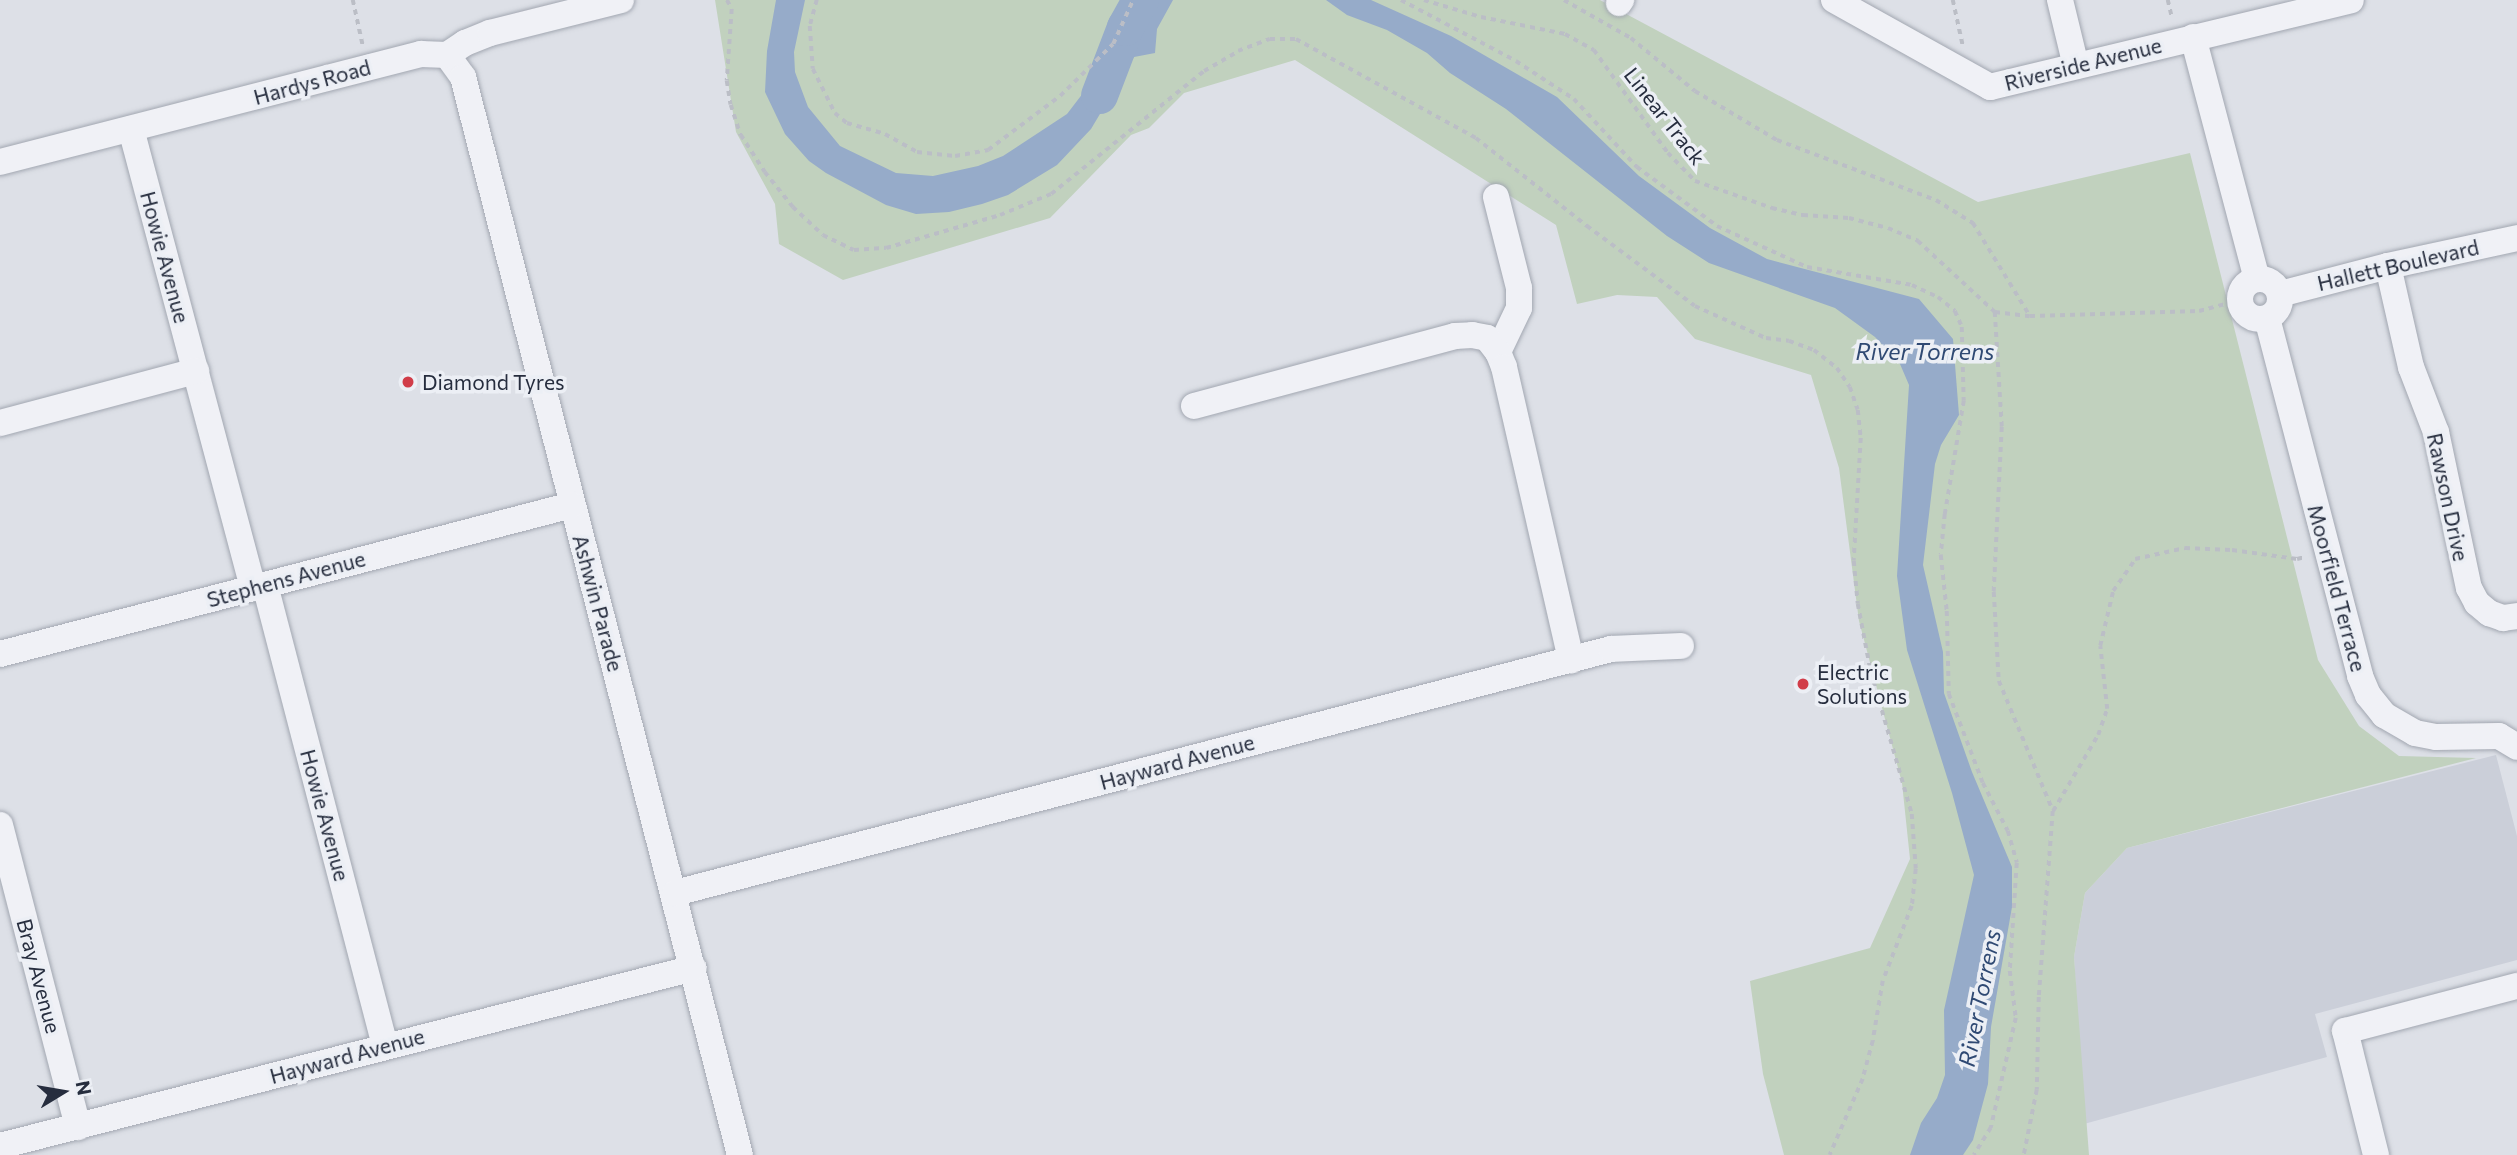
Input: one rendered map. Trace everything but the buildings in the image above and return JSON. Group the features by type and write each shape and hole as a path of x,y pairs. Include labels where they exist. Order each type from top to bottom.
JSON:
{"street":[{"name":"Hardys Road","path":"0,162 421,54 447,55 465,43 490,33 621,0"},
{"name":"Riverside Avenue","path":"1834,0 1990,87 2193,37 2307,5 2351,0"},
{"path":"2060,0 2076,66"},
{"path":"2193,37 2256,279"},
{"name":"Ashwin Parade","path":"447,55 464,77 740,1155"},
{"name":"Howie Avenue","path":"131,129 385,1046"},
{"path":"1496,197 1519,288 1519,308 1498,352"},
{"name":"Hallett Boulevard","path":"2280,294 2388,265 2517,238"},
{"name":"Rawson Drive","path":"2388,265 2411,367 2437,432 2469,588 2477,603 2489,613 2503,618 2517,617"},
{"path":"2256,279 2271,282 2280,294 2278,309 2267,318 2249,316 2240,300 2244,286 2256,279"},
{"name":"Moorfield Terrace","path":"2267,318 2360,676 2368,695 2384,715 2405,729 2424,735 2499,736 2517,747"},
{"path":"1194,406 1455,336 1472,334 1487,338 1498,352 1571,660"},
{"path":"0,423 42,404 196,371"},
{"name":"Stephens Avenue","path":"0,654 572,505"},
{"name":"Hayward Avenue","path":"674,893 1611,649 1681,646"},
{"name":"Bray Avenue","path":"0,825 78,1127"},
{"name":"Hayward Avenue","path":"0,1146 48,1145 78,1127 694,968"},
{"path":"2376,1155 2345,1031 2517,986"}],"path":[{"path":"353,0 368,67"},
{"path":"727,0 732,9 727,81 731,106 741,135 765,172 793,207 823,235 854,250 886,248 1000,215 1051,194 1204,71 1238,51 1270,39 1296,39 1476,138 1587,226 1695,306 1766,338 1789,341 1814,350 1837,368 1850,387 1858,410 1861,438 1854,561 1858,604 1871,672 1912,814 1916,869 1912,906 1883,981 1874,1041 1863,1079 1830,1155"},
{"path":"817,0 810,26 813,69 835,113 847,124 885,134 917,152 938,156 988,150 1060,96 1113,44 1133,0"},
{"path":"1401,0 1516,61 1564,92 1637,167 1717,226 1807,267 1912,285 1938,297 1955,311 1962,327 1964,401 1945,514 1941,555 1947,611 1949,694 1983,783 2008,831 2017,863 2010,971 2015,1017 1991,1128 1975,1155"},
{"name":"Linear Track","path":"1424,0 1481,18 1565,34 1594,50 1668,153 1695,181 1772,208 1803,215 1849,218 1888,228 1918,241 1994,312"},
{"path":"1564,0 1630,38 1695,91 1777,140 1936,200 1973,223 2030,316"},
{"path":"1953,0 1969,75"},
{"path":"2053,811 1999,681 1994,592 2003,427 1994,312 2030,316 2199,311 2240,300"},
{"path":"2024,1155 2038,1090 2039,998 2053,811 2098,735 2107,709 2100,646 2113,591 2135,559 2185,548 2232,550 2297,559 2328,551"}],"shaded area":[{"path":"2496,755 2517,836 2517,960 2315,1014 2327,1057 2084,1124 2074,957 2085,893 2127,848"}],"green space":[{"path":"715,0 1600,0 1978,202 2190,153 2318,660 2359,726 2399,756 2476,758 2127,848 2085,893 2074,957 2089,1155 1784,1155 1763,1074 1750,981 1870,948 1910,859 1902,783 1859,621 1839,468 1811,375 1695,339 1657,297 1617,295 1577,304 1556,225 1295,60 1184,93 1149,128 1131,135 1050,218 843,280 779,244 775,204 736,132"}],"water":[{"path":"776,0 805,0 794,52 795,72 808,107 840,146 896,173 933,176 978,166 1003,156 1067,114 1126,37 1146,0 1173,0 1157,29 1155,53 1134,57 1091,129 1057,165 1008,195 949,212 916,214 886,205 826,173 809,161 785,134 765,92 767,51"},
{"name":"River Torrens","path":"1326,0 1371,0 1451,36 1557,97 1639,176 1710,228 1767,259 1919,299 1953,339 1959,415 1941,445 1935,464 1923,565 1943,652 1944,693 1972,772 2012,867 2012,907 1991,1027 1988,1084 1973,1140 1963,1155 1910,1155 1921,1123 1937,1098 1945,1075 1944,1010 1974,875 1952,793 1907,650 1897,576 1909,385 1900,364 1875,337 1835,308 1709,263 1667,236 1506,109 1450,73 1427,53 1387,30 1347,15"}],"waterway":[{"name":"River Torrens","path":"1099,95 1125,27 1140,0"}],"place":[{"name":"Diamond Tyres","path":"408,382"},
{"name":"Electric Solutions","path":"1803,684"}]}
